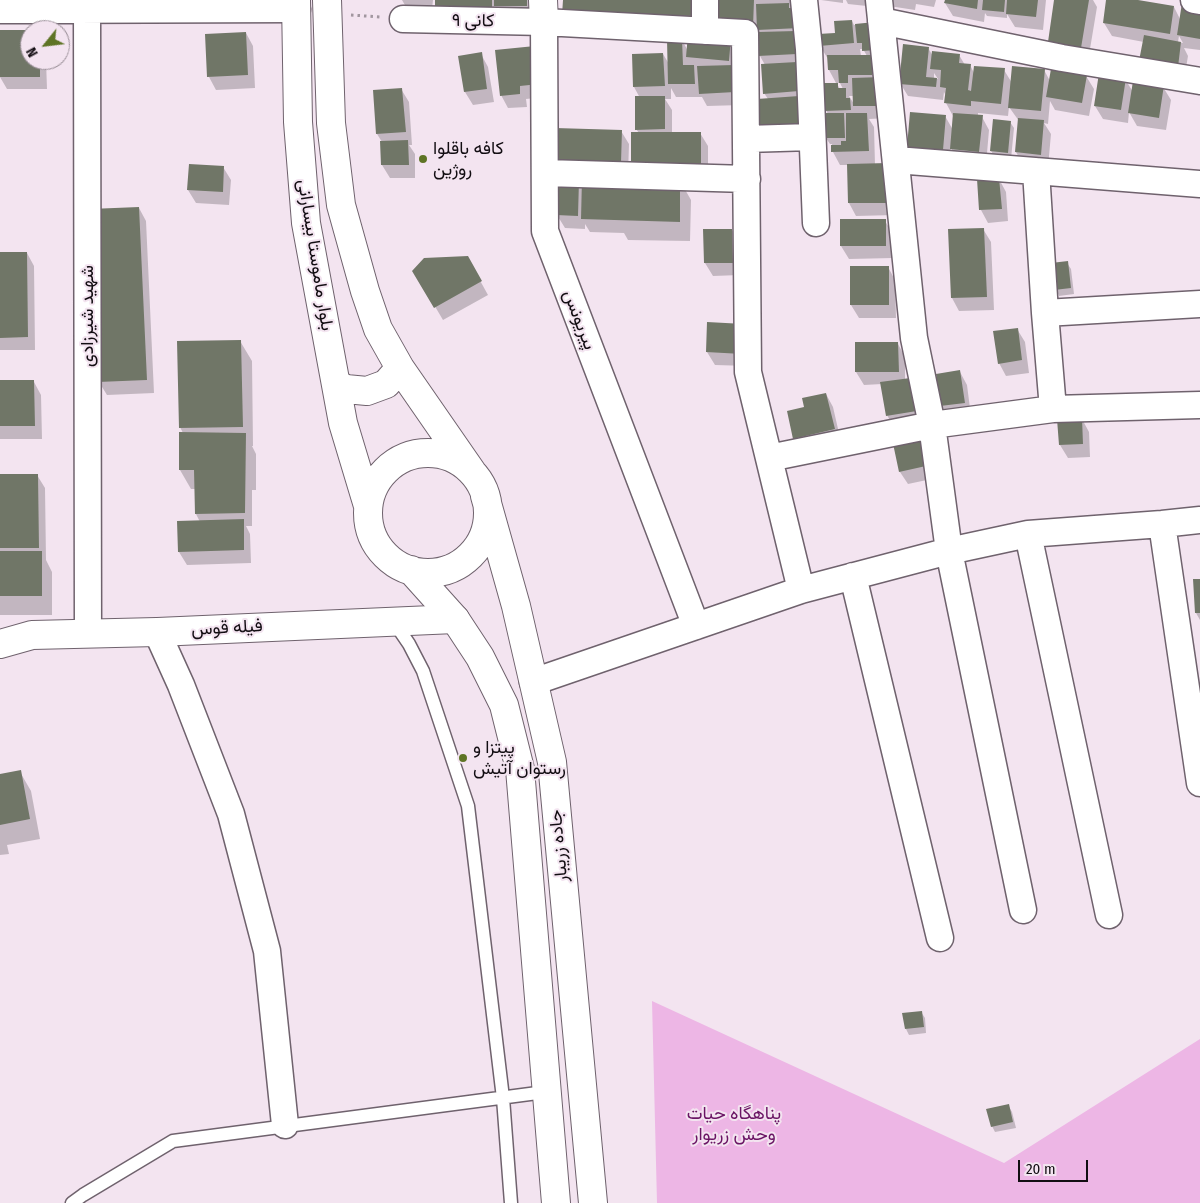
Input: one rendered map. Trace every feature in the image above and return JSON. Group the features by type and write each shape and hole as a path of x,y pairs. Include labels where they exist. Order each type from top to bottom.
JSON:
{"main road":[{"name":"بلوار ماموستا بیسارانی","path":"296,4 298,122 306,223 343,423 368,506"},
{"name":"بلوار ماموستا بیسارانی","path":"327,7 331,123 341,205 365,291 378,329 400,368 472,472"},
{"path":"336,384 346,389 367,391 386,384 400,368"},
{"path":"424,452 446,455 472,472 486,496 488,513 485,530 477,547 462,562 448,569 433,572 411,570 387,557 374,540 369,527 368,506 372,488 386,469 403,457 424,452"},
{"name":"جاده زریبار","path":"486,496 516,606 552,762 593,1203"},
{"name":"جاده زریبار","path":"411,570 454,619 480,656 504,705 520,769 545,1092 556,1203"},
{"name":"فیله قوس","path":"0,644 32,635 157,632 393,620 454,619"}],"street":[{"path":"705,0 705,31"},
{"path":"804,0 809,49 816,223"},
{"path":"1194,0 1200,1"},
{"path":"0,10 87,5 296,4"},
{"name":"شهید شیرزادی","path":"87,5 88,633"},
{"name":"کانی ۹","path":"403,19 544,11 705,31 745,33 746,139"},
{"name":"پیریونس","path":"544,11 545,232 696,626"},
{"path":"1023,910 949,551 932,425 914,338 880,11 1062,58 1200,81"},
{"path":"801,590 748,372 746,139 812,137"},
{"path":"896,160 1200,184"},
{"path":"1036,171 1053,409"},
{"path":"545,173 747,179"},
{"path":"1045,313 1200,304"},
{"path":"769,458 932,425 1053,409 1200,405"},
{"path":"533,682 801,590 949,551 1028,534 1200,520"},
{"path":"1162,524 1200,783"},
{"path":"1028,534 1109,915"},
{"path":"853,576 940,938"},
{"path":"157,632 181,685 232,814 267,951 285,1125"}],"lane":[{"path":"393,620 423,670 468,806 503,1098 511,1203"},
{"path":"72,1203 173,1140 545,1092"}],"path":[{"path":"327,7 403,19"}],"green space":[{"name":"پناهگاه حیات وحش زریوار","path":"652,1001 1004,1163 1200,1039 1200,1203 657,1203"}],"building":[{"path":"435,0 492,0 492,13 435,12"},
{"path":"494,0 527,0 527,6 494,6"},
{"path":"563,0 710,0 710,16 562,15"},
{"path":"711,0 754,0 753,27 711,26"},
{"path":"945,0 978,0 977,9 944,3"},
{"path":"983,0 1005,0 1004,12 982,10"},
{"path":"1007,0 1038,0 1036,17 1006,14"},
{"path":"1054,0 1089,0 1080,54 1047,49"},
{"path":"1106,0 1138,0 1174,6 1170,34 1103,23"},
{"path":"789,3 789,8 799,8 800,28 757,30 756,4"},
{"path":"1182,3 1200,6 1200,39 1177,35"},
{"path":"852,20 854,43 819,46 818,34 835,33 834,21"},
{"path":"875,22 877,50 862,51 862,43 857,43 855,24"},
{"path":"0,30 20,30 20,70 40,70 40,77 0,77"},
{"path":"796,31 797,54 758,56 758,32"},
{"path":"246,32 248,75 207,77 205,34"},
{"path":"688,34 731,37 729,61 686,57"},
{"path":"1144,35 1181,42 1178,67 1139,61"},
{"path":"667,39 682,39 683,65 694,65 695,84 668,84"},
{"path":"903,44 929,47 926,77 937,78 936,87 899,84"},
{"path":"535,46 539,84 520,86 520,94 500,96 495,50"},
{"path":"932,51 960,54 959,63 971,64 968,90 971,91 974,66 1005,68 1001,104 971,101 971,106 944,103 946,88 940,87 941,70 930,69"},
{"path":"482,52 487,89 464,92 458,56"},
{"path":"663,53 665,86 633,87 632,54"},
{"path":"827,55 872,55 872,75 848,75 848,83 839,83 838,70 828,70"},
{"path":"797,62 799,91 763,94 761,64"},
{"path":"734,65 735,92 699,94 697,66"},
{"path":"1012,66 1045,69 1041,111 1008,108"},
{"path":"1051,69 1087,75 1082,103 1046,97"},
{"path":"1099,73 1126,78 1121,110 1094,106"},
{"path":"882,77 883,106 853,106 852,78"},
{"path":"1133,81 1164,85 1159,118 1128,113"},
{"path":"824,83 838,83 838,88 846,88 846,98 850,98 851,110 824,111"},
{"path":"402,88 406,132 376,134 373,90"},
{"path":"635,96 665,96 665,129 635,130"},
{"path":"799,96 801,129 760,132 757,99"},
{"path":"910,112 946,115 943,150 907,147"},
{"path":"824,113 844,113 845,138 825,138"},
{"path":"846,113 867,113 869,151 831,152 831,145 841,145 841,141 846,141"},
{"path":"953,113 983,115 979,152 950,149"},
{"path":"1018,118 1044,120 1041,155 1015,152"},
{"path":"993,119 1011,121 1008,153 990,151"},
{"path":"555,128 622,130 621,163 554,160"},
{"path":"631,132 701,132 701,166 631,166"},
{"path":"408,140 409,165 381,165 380,141"},
{"path":"888,163 889,203 848,203 847,164"},
{"path":"189,164 224,166 223,192 187,190"},
{"path":"582,178 680,179 680,222 581,219"},
{"path":"999,178 1002,209 979,210 977,179"},
{"path":"557,179 579,180 578,216 556,215"},
{"path":"139,207 147,380 98,382 90,209"},
{"path":"840,219 886,219 886,246 840,246"},
{"path":"984,228 987,297 951,298 948,229"},
{"path":"703,229 732,229 733,263 704,263"},
{"path":"0,252 27,252 28,337 0,338"},
{"path":"468,256 482,281 434,308 412,271 424,258"},
{"path":"1068,261 1071,288 1054,290 1051,263"},
{"path":"850,266 889,266 889,305 850,305"},
{"path":"707,322 744,324 742,354 706,352"},
{"path":"1018,328 1022,360 998,364 993,331"},
{"path":"241,340 243,427 179,428 177,341"},
{"path":"855,342 898,342 899,372 855,372"},
{"path":"960,370 965,403 940,406 936,374"},
{"path":"918,377 923,410 886,416 880,382"},
{"path":"0,380 34,380 35,426 0,426"},
{"path":"826,393 835,429 793,439 787,411 804,407 802,398"},
{"path":"1082,418 1083,444 1059,445 1057,419"},
{"path":"926,427 935,464 899,472 891,434"},
{"path":"179,432 246,433 245,513 195,514 194,470 179,470"},
{"path":"0,474 38,474 39,548 0,548"},
{"path":"244,519 244,550 178,552 177,521"},
{"path":"0,551 42,551 42,596 0,596"},
{"path":"1193,579 1200,579 1200,613 1195,613"},
{"path":"21,770 30,819 0,825 0,774"},
{"path":"922,1011 924,1027 905,1029 902,1013"},
{"path":"1009,1104 1013,1122 991,1127 986,1109"}],"place":[{"name":"کافه باقلوا روژین","path":"423,159"},
{"name":"پیتزا و رستوان آتیش","path":"463,758"}]}
